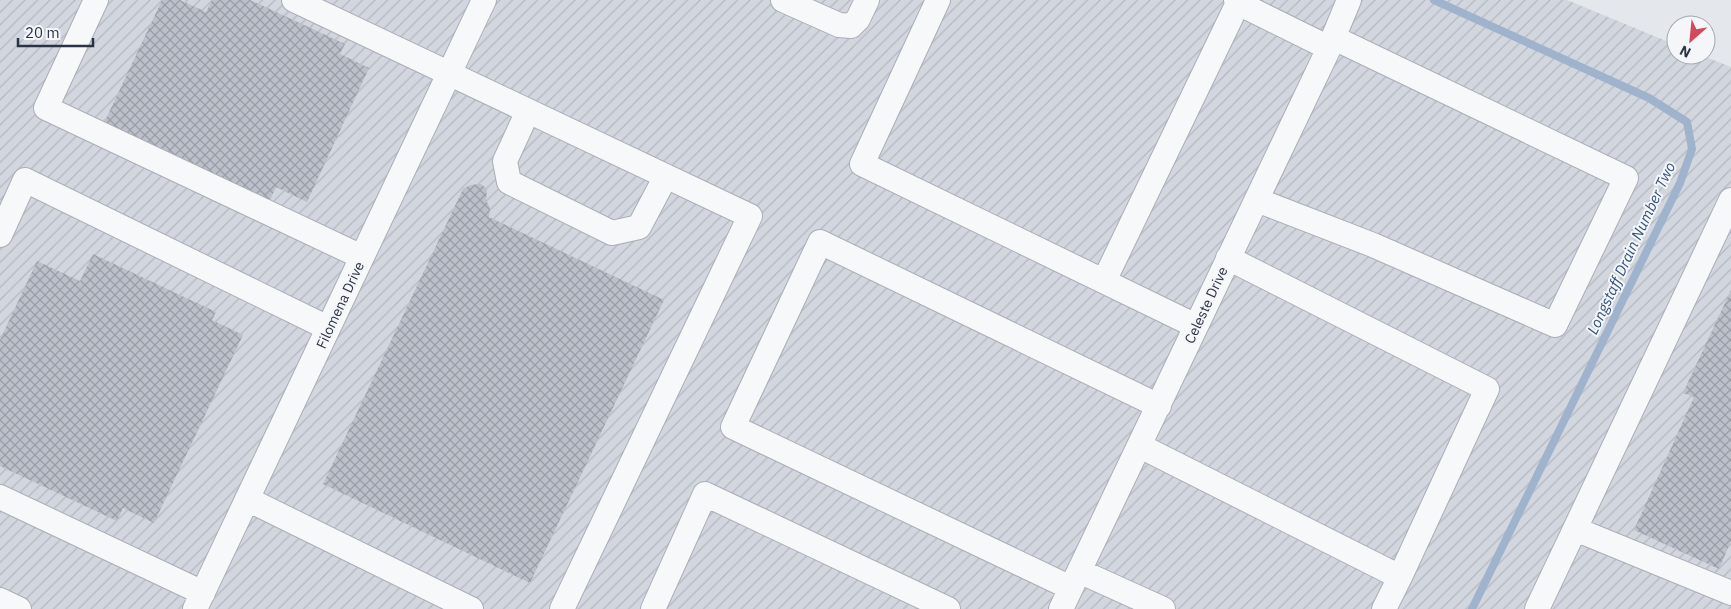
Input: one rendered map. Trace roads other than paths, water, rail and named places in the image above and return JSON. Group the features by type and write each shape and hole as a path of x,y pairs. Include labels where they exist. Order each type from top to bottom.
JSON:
{"street":[{"path":"96,0 46,108 362,257"},
{"path":"294,0 750,216 562,609"},
{"name":"Filomena Drive","path":"199,601 484,0"},
{"path":"783,0 839,26 851,26 858,19 867,0"},
{"path":"938,0 862,164 1196,326"},
{"name":"Celeste Drive","path":"1061,609 1257,200 1331,43 1349,0"},
{"path":"1104,281 1237,1 1626,178 1555,325 1373,245 1257,200"},
{"path":"528,111 505,161 509,182 612,233 638,227 666,176"},
{"path":"0,235 25,180 328,328"},
{"path":"1538,609 1731,200"},
{"path":"1159,406 820,242 734,426 1075,579 1162,609"},
{"path":"1228,258 1487,388 1384,609"},
{"path":"1140,446 1400,577"},
{"path":"653,609 705,494 948,609"},
{"path":"0,497 199,601"},
{"path":"247,499 471,609"},
{"path":"1575,530 1731,593"},
{"path":"0,600 19,609"}],"waterway":[{"name":"Longstaff Drain Number Two","path":"1434,0 1649,98 1687,122 1692,149 1680,183 1472,609"}]}
